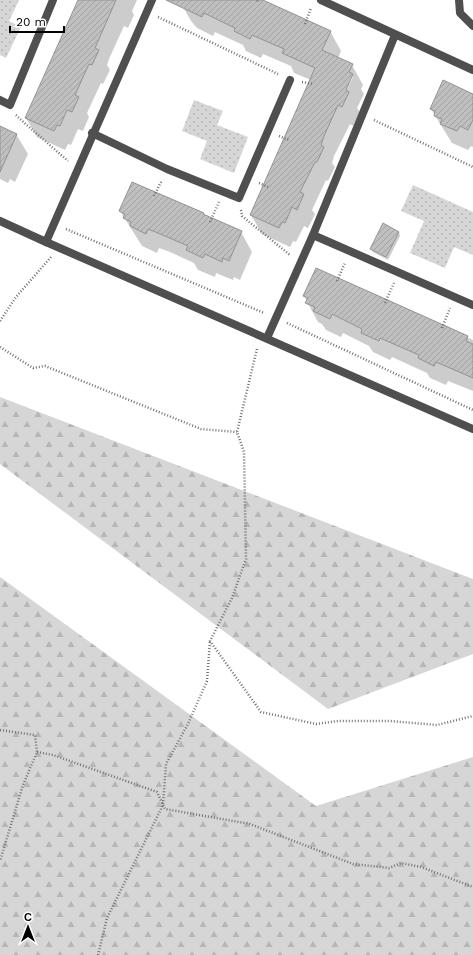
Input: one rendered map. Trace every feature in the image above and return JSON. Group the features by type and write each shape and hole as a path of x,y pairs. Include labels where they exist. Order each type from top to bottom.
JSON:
{"lane":[{"path":"0,100 10,105 53,0"},
{"path":"46,242 92,133 152,0"},
{"path":"321,0 473,70"},
{"path":"459,0 460,13 473,26"},
{"path":"264,337 276,318 300,263 395,35"},
{"path":"92,133 167,169 239,198 290,80"},
{"path":"0,221 473,429"},
{"path":"312,235 351,250 473,305"}],"path":[{"path":"305,24 312,6"},
{"path":"147,12 290,80"},
{"path":"10,105 20,120 77,169"},
{"path":"361,114 473,167"},
{"path":"154,196 167,169"},
{"path":"210,222 224,192"},
{"path":"239,198 242,216 300,263"},
{"path":"53,224 276,318 473,410"},
{"path":"0,321 16,297 59,247"},
{"path":"337,281 351,250"},
{"path":"385,303 398,272"},
{"path":"442,328 456,297"},
{"path":"98,955 107,918 163,805 166,764 188,724 207,681 210,641 232,598 246,559 244,452 237,432 264,337"},
{"path":"0,347 34,368 45,366 201,429 237,432"},
{"path":"210,641 261,712 316,724 338,721 390,721 437,725 473,716"},
{"path":"0,730 35,735 37,752 23,784 0,861"},
{"path":"37,752 53,755 157,792 165,809 250,824 353,864 389,868 401,863 421,867 473,887"}],"green space":[{"path":"0,0 19,0 9,21 21,27 6,58 0,55"},
{"path":"194,100 223,111 217,125 248,137 234,173 200,159 207,141 182,131"},
{"path":"413,185 473,212 473,255 454,247 445,268 410,253 424,221 401,211"},
{"path":"0,397 473,579 473,654 328,709 0,464"},
{"path":"0,577 316,806 473,757 473,955 0,955"}],"building":[{"path":"78,0 116,0 95,48 99,50 92,65 89,64 75,95 79,97 72,112 67,110 60,126 57,125 54,131 25,118"},
{"path":"166,0 263,0 331,31 322,50 353,64 349,72 353,74 346,90 349,92 342,107 338,105 324,136 321,145 324,147 300,192 304,194 297,210 292,207 285,223 282,222 279,228 250,215 315,68 282,53 284,49 252,35 250,39 234,31 235,28 204,13 202,17"},
{"path":"443,80 473,94 473,120 468,130 460,126 457,131 440,124 442,119 434,116 435,111 430,109"},
{"path":"0,126 17,134 0,172"},
{"path":"132,182 242,231 229,261 223,258 222,262 205,254 203,258 186,250 188,246 148,229 146,234 130,226 131,222 123,218 125,214 119,211"},
{"path":"383,223 399,232 386,257 370,249"},
{"path":"316,268 468,336 466,341 473,344 473,378 436,362 434,366 418,358 419,355 380,338 379,341 361,333 362,329 332,314 330,319 313,311 315,307 305,303 308,298 303,296"}]}
